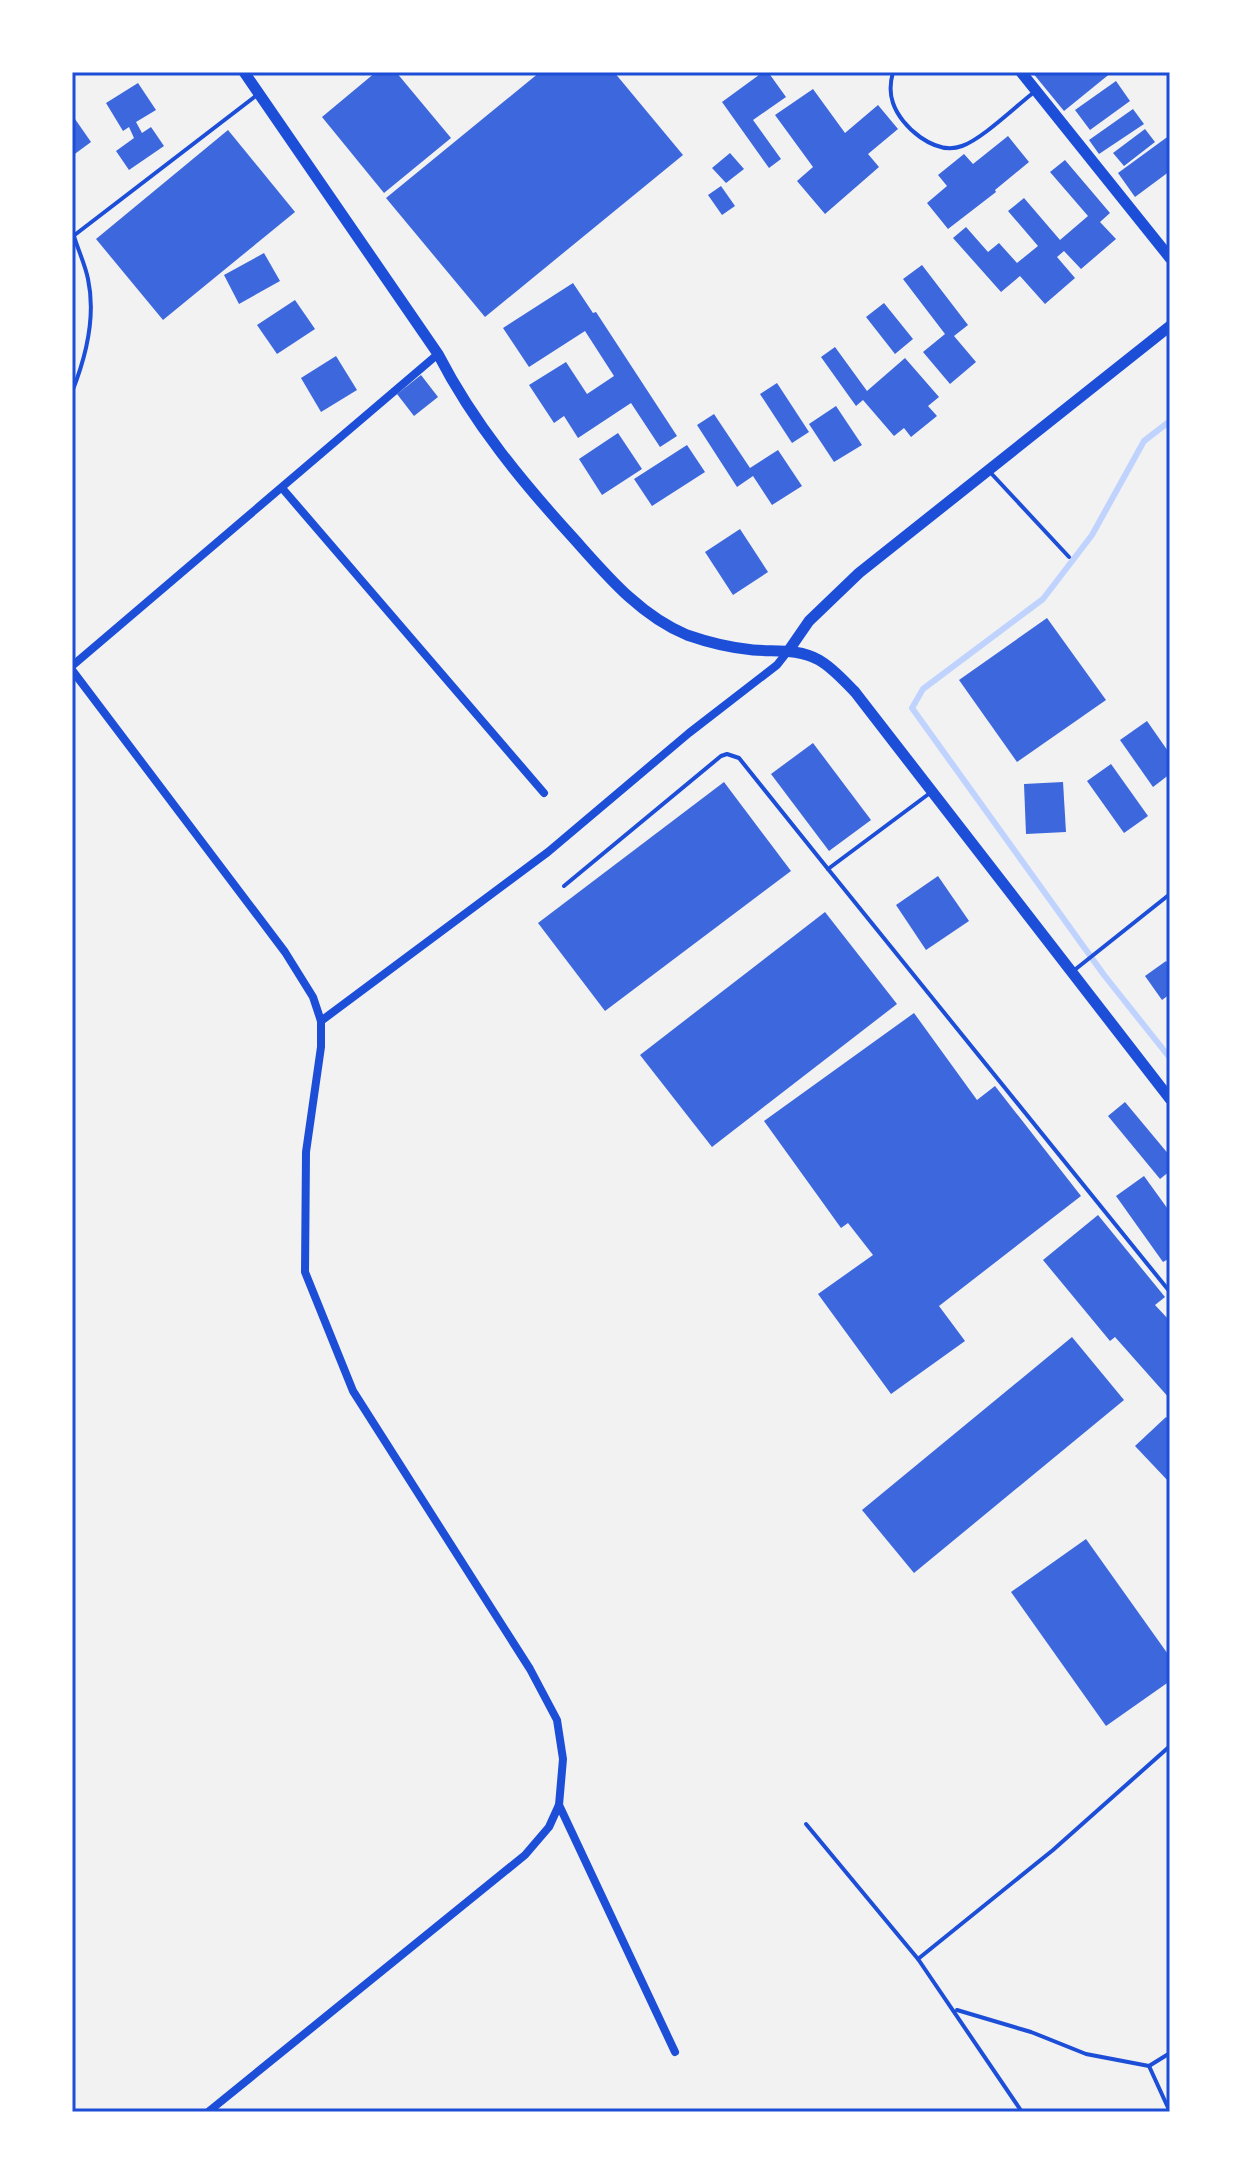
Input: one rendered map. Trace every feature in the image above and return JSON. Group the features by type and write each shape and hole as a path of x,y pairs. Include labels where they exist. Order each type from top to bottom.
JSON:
{"main road":[{"path":"244,72 438,354 485,432 526,485 594,561 647,613 687,634 752,650 789,650 817,658 834,670 855,692 1170,1099"},
{"path":"1021,72 1170,258"},
{"path":"1157,239 1170,249"},
{"path":"789,650 809,621 859,573 1170,326"}],"street":[{"path":"208,2112 525,1855 549,1827 559,1805 563,1759 557,1720 530,1669 353,1391 305,1272 306,1152 321,1047 321,1021 313,997 302,976 72,668 438,354"},
{"path":"282,488 544,793"},
{"path":"321,1021 548,852 689,733 777,665 789,650"},
{"path":"559,1805 675,2052"}],"lane":[{"path":"893,72 889,85 893,105 903,122 926,141 943,147 961,147 975,139 1036,91"},
{"path":"72,392 82,366 90,306 88,279 73,236 259,93"},
{"path":"989,470 1069,557"},
{"path":"564,886 721,756 727,754 739,758 1170,1292"},
{"path":"828,869 932,791"},
{"path":"1071,972 1170,894"},
{"path":"918,1959 1053,1850 1170,1746"},
{"path":"806,1824 918,1959 1022,2112"},
{"path":"955,2010 1031,2032 1086,2054 1123,2063 1149,2066 1170,2053"},
{"path":"1149,2066 1170,2112"}],"building":[{"path":"376,72 396,72 451,138 384,193 322,117"},
{"path":"540,72 614,72 683,155 485,317 386,198"},
{"path":"763,72 768,72 786,97 753,120 781,159 769,168 722,102"},
{"path":"1032,72 1112,72 1064,111"},
{"path":"1116,81 1130,101 1090,130 1075,110"},
{"path":"138,83 156,110 136,122 142,133 151,127 164,146 129,170 116,151 134,138 129,127 123,131 106,103"},
{"path":"813,89 845,133 878,105 898,129 868,154 879,167 825,214 797,181 813,167 775,115"},
{"path":"1133,109 1144,124 1099,154 1089,140"},
{"path":"75,119 91,142 72,156 72,121"},
{"path":"1145,129 1155,142 1124,166 1113,153"},
{"path":"228,130 295,212 163,320 96,239"},
{"path":"1170,135 1170,171 1135,197 1118,173"},
{"path":"1008,136 1029,162 948,229 927,203 947,186 938,175 964,154 973,164"},
{"path":"730,153 744,169 726,183 712,168"},
{"path":"1065,160 1110,213 1100,222 1116,239 1081,269 1064,251 1057,257 1075,278 1045,304 1020,276 1001,292 953,238 966,227 988,252 999,243 1017,263 1038,246 1008,211 1024,198 1060,240 1088,216 1050,172"},
{"path":"721,186 735,206 722,215 708,195"},
{"path":"264,253 280,281 239,304 224,275"},
{"path":"922,265 968,325 954,336 976,362 950,384 923,352 945,334 903,279"},
{"path":"573,283 593,313 596,312 677,436 660,447 631,403 578,438 564,416 554,423 529,385 566,362 587,394 614,376 585,331 529,367 503,328"},
{"path":"295,300 315,329 277,354 257,325"},
{"path":"884,303 913,339 895,354 866,317"},
{"path":"835,347 867,391 905,358 939,397 928,406 937,416 911,437 904,428 894,436 863,400 856,406 821,357"},
{"path":"336,356 357,390 321,412 301,378"},
{"path":"421,375 438,397 414,416 397,394"},
{"path":"777,383 809,432 792,443 760,394"},
{"path":"836,406 862,445 834,462 809,424"},
{"path":"714,414 750,468 778,450 802,486 772,505 753,476 737,487 697,425"},
{"path":"618,433 642,469 602,495 579,459"},
{"path":"687,445 705,472 652,506 634,479"},
{"path":"740,529 768,572 733,595 705,552"},
{"path":"1047,618 1106,700 1017,762 959,680"},
{"path":"1147,721 1170,754 1170,774 1153,787 1120,740"},
{"path":"813,743 871,820 829,851 771,774"},
{"path":"1111,764 1148,816 1124,833 1087,781"},
{"path":"724,782 791,871 605,1011 538,923"},
{"path":"1063,782 1066,832 1026,834 1024,784"},
{"path":"938,876 969,921 926,950 896,905"},
{"path":"825,912 897,1004 712,1147 640,1055"},
{"path":"1166,961 1170,967 1170,994 1162,1000 1145,976"},
{"path":"914,1013 977,1100 995,1086 1081,1196 939,1306 965,1341 891,1394 818,1294 873,1255 848,1223 841,1228 764,1121"},
{"path":"1125,1102 1170,1156 1170,1171 1160,1179 1108,1116"},
{"path":"1144,1176 1170,1212 1170,1258 1163,1262 1116,1196"},
{"path":"1098,1215 1165,1297 1155,1305 1170,1321 1170,1399 1115,1337 1110,1341 1043,1260"},
{"path":"1072,1337 1124,1400 914,1573 862,1510"},
{"path":"1166,1417 1170,1421 1170,1483 1135,1446"},
{"path":"1086,1539 1170,1657 1170,1681 1106,1726 1011,1592"}],"waterway":[{"path":"1170,421 1144,441 1092,535 1043,599 923,689 912,708 1104,975 1170,1058"}]}
